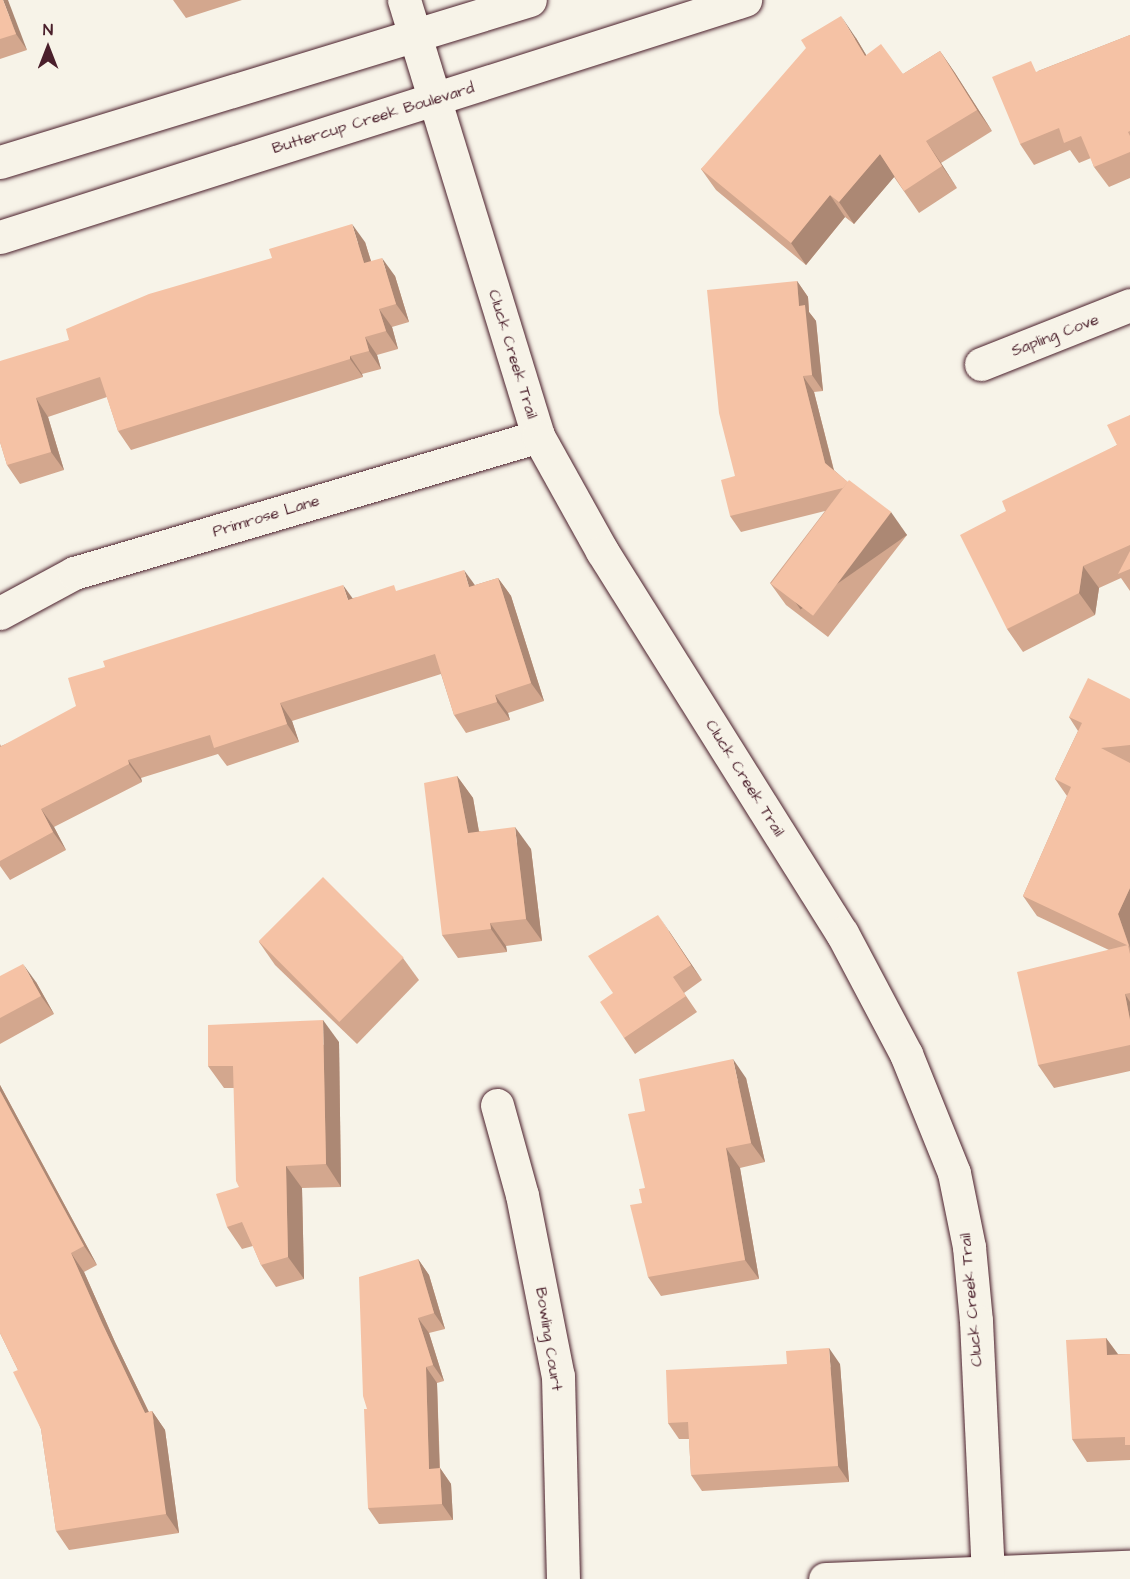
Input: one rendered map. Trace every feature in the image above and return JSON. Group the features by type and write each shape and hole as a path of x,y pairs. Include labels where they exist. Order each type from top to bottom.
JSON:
{"street":[{"name":"Cluck Creek Trail","path":"404,0 538,436 602,551 842,933 906,1054 954,1173 969,1247 976,1321 987,1576"},
{"path":"0,162 530,0"},
{"name":"Buttercup Creek Boulevard","path":"0,237 366,118 435,100 745,0"},
{"name":"Sapling Cove","path":"981,364 1130,305"},
{"name":"Primrose Lane","path":"0,613 74,573 538,436"},
{"name":"Bowling Court","path":"497,1105 522,1195 558,1376 563,1579"},
{"path":"825,1579 987,1576 1130,1567"}],"building":[{"path":"0,0 3,0 16,34 0,39"},
{"path":"841,16 865,56 881,44 903,74 940,51 977,110 926,141 942,166 904,191 880,154 839,202 830,195 791,243 701,169 806,48 801,40"},
{"path":"1130,35 1130,131 1128,132 1130,152 1094,167 1081,136 1064,143 1059,128 1020,144 992,77 1031,61 1036,72"},
{"path":"352,224 364,263 382,258 396,304 379,309 386,331 365,337 369,351 350,356 350,359 118,431 100,377 36,398 51,452 7,465 0,442 0,361 69,340 66,329 149,294 272,258 269,249"},
{"path":"797,281 799,306 805,305 812,375 803,376 825,463 848,482 843,488 730,516 721,480 735,476 719,413 707,290"},
{"path":"1130,415 1130,545 1083,566 1079,593 1007,629 960,535 1006,511 1002,501 1117,445 1107,425"},
{"path":"849,480 891,512 813,616 771,584"},
{"path":"1130,551 1130,569 1118,574"},
{"path":"464,570 469,587 498,578 531,683 495,695 497,702 454,715 435,654 280,703 287,724 214,748 210,735 128,760 129,764 41,809 53,832 0,861 0,747 76,706 68,678 105,667 103,661 343,585 348,600 394,585 396,591"},
{"path":"1088,678 1130,699 1130,745 1101,748 1130,763 1130,888 1118,914 1129,946 1023,896 1071,787 1055,779 1082,723 1069,717"},
{"path":"457,776 468,833 515,827 526,919 490,923 491,929 442,935 424,783"},
{"path":"323,877 404,958 339,1022 259,941"},
{"path":"658,915 691,965 673,977 686,996 624,1038 600,1002 613,993 588,956"},
{"path":"1128,945 1130,993 1125,994 1130,1020 1130,1045 1038,1065 1017,972"},
{"path":"23,964 41,996 0,1018 0,976"},
{"path":"323,1020 326,1164 286,1166 288,1257 261,1265 242,1222 227,1227 216,1194 239,1187 236,1181 233,1066 208,1066 208,1025"},
{"path":"733,1059 751,1143 726,1148 745,1260 648,1277 630,1205 642,1203 639,1189 645,1188 628,1114 645,1111 639,1079"},
{"path":"0,1091 84,1246 71,1253 145,1413 152,1411 166,1514 56,1531 41,1429 13,1372 18,1370 0,1333"},
{"path":"418,1259 434,1313 418,1318 433,1365 426,1367 429,1469 440,1468 442,1504 368,1508 364,1409 367,1409 363,1396 359,1277"},
{"path":"1106,1338 1107,1355 1130,1354 1130,1445 1125,1445 1125,1437 1072,1439 1066,1340"},
{"path":"829,1348 838,1466 691,1475 688,1422 668,1423 666,1370 787,1364 786,1351"}]}
